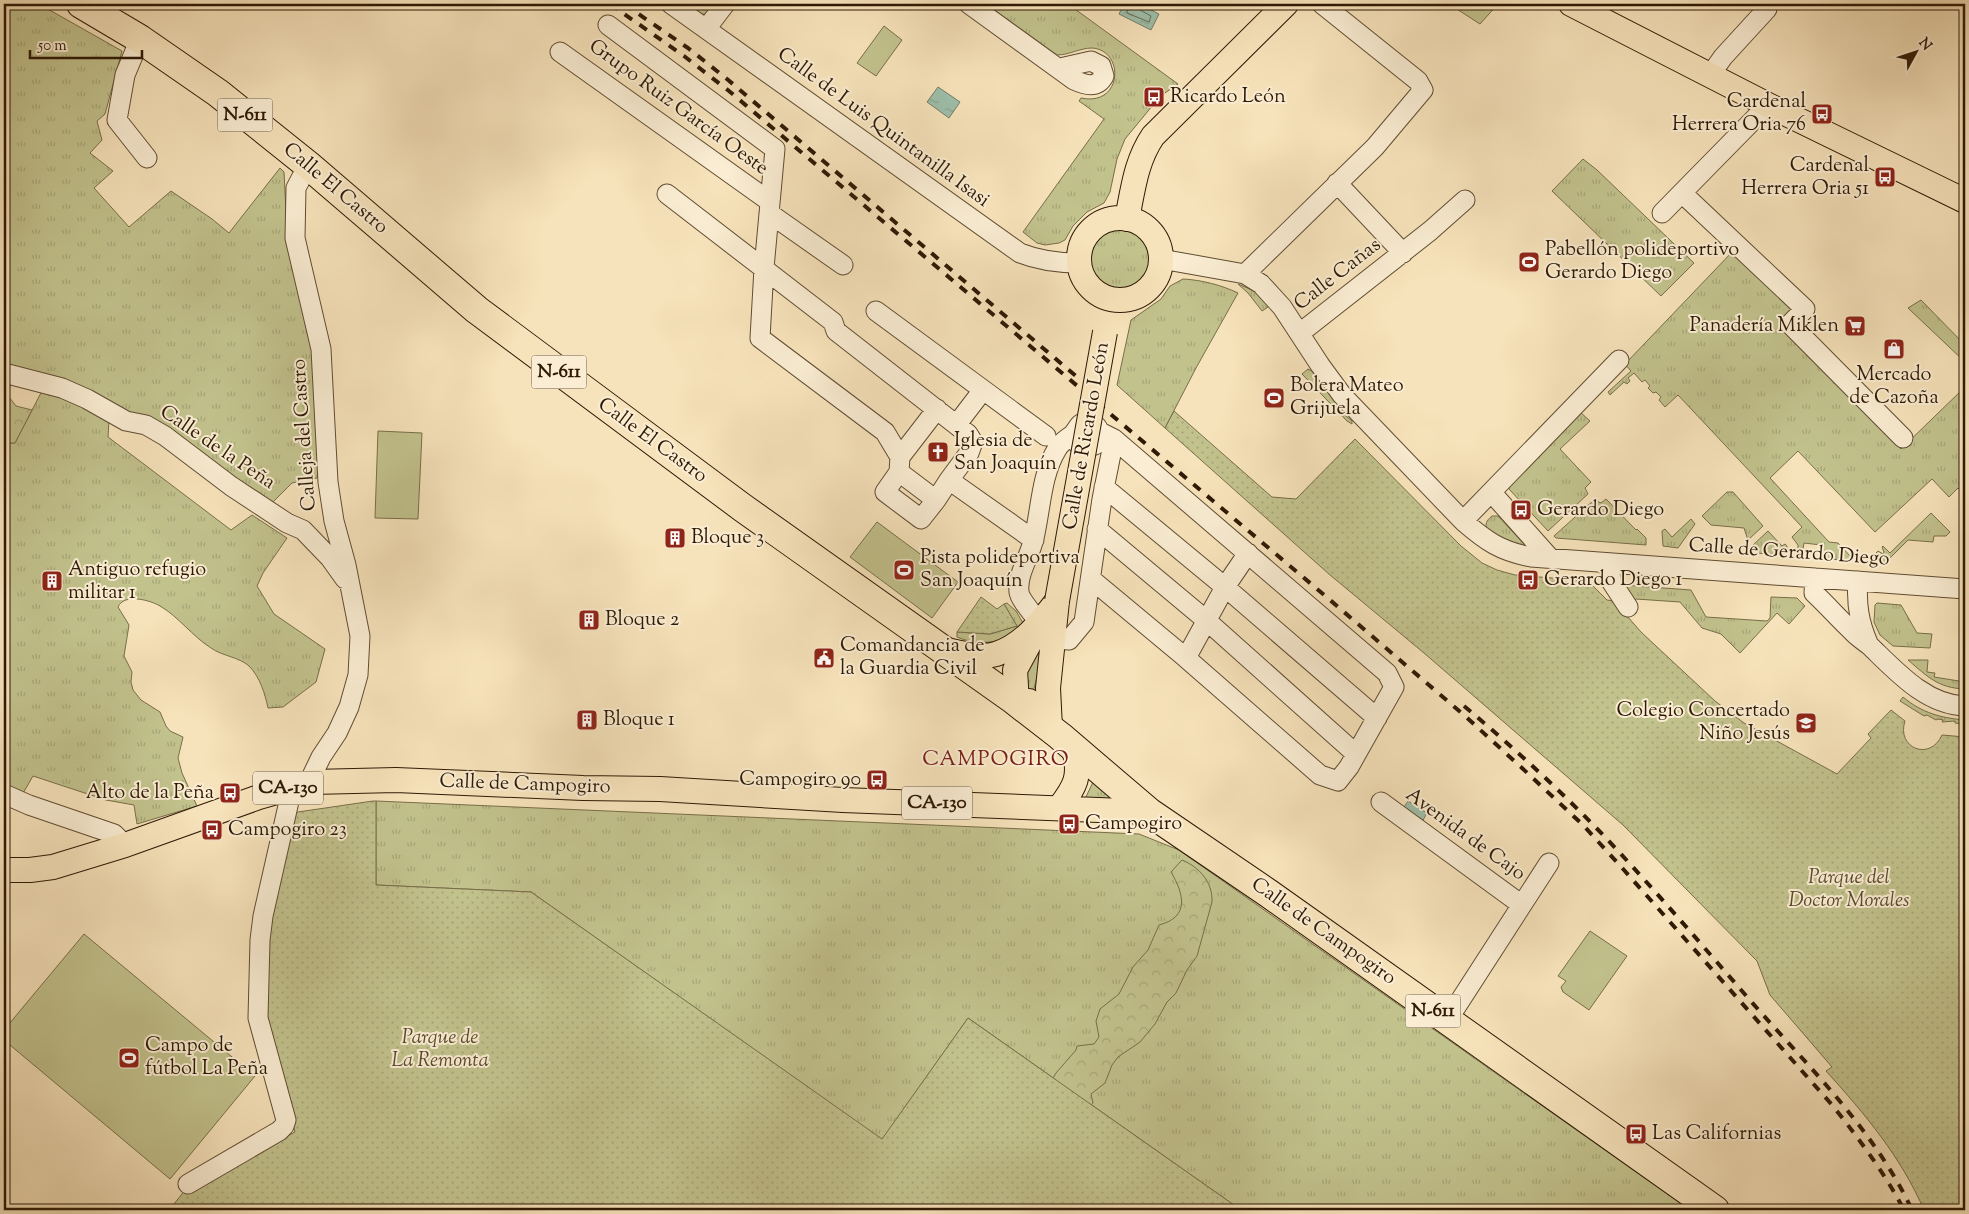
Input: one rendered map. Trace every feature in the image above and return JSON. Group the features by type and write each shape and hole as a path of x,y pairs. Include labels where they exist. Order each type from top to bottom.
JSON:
{"highway":[{"name":"Calle El Castro","path":"88,5 218,93 308,165 477,310 743,508 1017,703 1050,728 1149,812"},
{"name":"Calle de Campogiro","path":"1149,812 1268,893 1716,1210"}],"main road":[{"path":"1127,219 1135,173 1146,147 1154,136 1286,4"},
{"path":"1570,4 1711,74 1768,105 1965,201"},
{"path":"1583,4 1614,25"},
{"path":"1116,218 1138,223 1148,230 1155,239 1161,259 1158,274 1144,293 1122,300 1110,299 1092,290 1081,273 1079,263 1081,247 1088,233 1096,226 1116,218"},
{"name":"Calle de Ricardo León","path":"1050,728 1047,631 1057,601 1110,299"},
{"name":"Calle de Ricardo León","path":"940,649 974,655 996,654 1047,631"},
{"name":"Calle de Ricardo León","path":"1017,703 1015,670 1047,631"},
{"path":"1017,703 1036,700 1048,688"},
{"path":"1059,808 1070,794 1078,778 1078,764 1074,748"},
{"name":"Calle de Campogiro","path":"4,870 30,870 52,867 125,845 259,797 299,785 396,780 583,788 660,789 843,800 1149,812"}],"street":[{"path":"706,29 725,4"},
{"path":"969,4 1060,68"},
{"path":"1245,274 1375,147 1423,90 1418,81 1322,4"},
{"name":"Calle de Luis Quintanilla Isasi","path":"674,5 1020,253 1041,261 1079,263"},
{"path":"1711,74 1723,57 1767,9"},
{"name":"Grupo Ruiz García Oeste","path":"608,25 774,149 764,268 760,338 885,432 900,465 936,500 969,453 972,442 968,434 836,331 833,322 764,268 667,194"},
{"path":"140,40 125,75 117,120 147,158"},
{"name":"Grupo Ruiz García Oeste","path":"560,52 769,207 843,265"},
{"path":"1662,213 1768,105"},
{"name":"Calleja del Castro","path":"188,1184 279,1131 284,1126 286,1120 258,1018 260,940 263,916 290,797 338,733 349,707 358,675 360,636 352,589 334,521 328,482 321,349 295,238 296,188 308,165"},
{"name":"Calle Cañas","path":"1337,183 1403,253"},
{"path":"1682,193 1805,309 1790,324 1903,438"},
{"name":"Calle Cañas","path":"1300,333 1403,253 1465,200"},
{"name":"Calle de Gerardo Diego","path":"1161,259 1245,274 1261,284 1272,294 1342,394 1464,521 1485,540 1500,548 1516,554 1550,558 1965,589"},
{"path":"876,311 1046,436"},
{"path":"1464,521 1618,360"},
{"name":"Calle de la Peña","path":"4,373 62,388 126,420 146,425 165,436 231,486 287,523 303,530 330,558 352,589"},
{"path":"957,424 983,390"},
{"path":"900,465 937,409"},
{"path":"1047,631 1019,595 1018,579 1034,540 1048,468 1057,449 1074,433 1077,442 1086,448 1095,445 1107,435 1388,672 1394,687 1350,767 1338,781 1320,775 1186,658 1091,579"},
{"name":"Calle de Ricardo León","path":"1047,631 1069,640 1084,622 1104,487 1107,435"},
{"path":"949,480 1034,540"},
{"path":"1104,487 1225,586 1377,718"},
{"path":"1492,493 1550,558"},
{"path":"1097,529 1206,620 1356,754"},
{"path":"1186,658 1225,586 1248,553"},
{"path":"1609,563 1611,581 1628,607"},
{"path":"1815,578 1814,593 1896,673 1922,692 1956,706 1965,706"},
{"path":"1858,581 1860,626 1868,644"},
{"path":"4,794 29,805 114,834 125,845"},
{"name":"Avenida de Cajo","path":"1381,802 1522,905"},
{"name":"Avenida de Cajo","path":"1447,1021 1549,863"}],"green space":[{"path":"4,4 39,4 122,51 105,114 97,121 102,140 90,153 113,171 94,188 129,227 171,191 229,233 280,168 284,172 288,250 314,350 321,437 317,478 292,483 272,503 196,453 4,370"},
{"path":"690,4 713,4 710,14 700,14"},
{"path":"986,4 1068,4 1178,84 1162,95 1157,90 1147,99 1153,105 1125,139 1117,159 1110,192 1104,203 1087,212 1073,226 1065,240 1059,243 1045,245 1037,243 1023,232 1104,119 1079,101 1081,98 1095,99 1105,94 1112,87 1115,77 1114,67 1110,58 1103,51 1092,48 1057,55"},
{"path":"1449,4 1498,4 1480,24"},
{"path":"884,26 902,40 876,76 857,63"},
{"path":"1583,159 1597,170 1694,263 1661,296 1552,191"},
{"path":"1120,229 1137,234 1145,242 1150,259 1145,276 1137,284 1120,289 1103,284 1095,276 1090,259 1095,242 1103,234"},
{"path":"1734,250 1796,310 1781,329 1901,449 1965,387 1965,471 1963,474 1965,477 1965,495 1958,488 1949,497 1932,479 1875,532 1798,451 1770,478 1829,542 1838,543 1851,557 1850,560 1820,559 1821,545 1804,543 1802,554 1798,556 1798,545 1792,537 1802,527 1678,395 1665,407 1659,400 1661,397 1656,392 1653,393 1648,388 1650,386 1645,380 1642,382 1634,373 1628,378 1630,381 1627,384 1624,382 1610,395 1608,392 1631,371 1625,364"},
{"path":"1183,279 1211,283 1238,293 1165,428 1117,385 1131,320 1161,299 1170,286"},
{"path":"1238,284 1260,295 1271,305 1262,311"},
{"path":"1921,300 1965,345 1965,362 1908,308"},
{"path":"1308,369 1312,371 1352,421 1352,424 1302,374"},
{"path":"4,382 10,385 9,397 16,406 32,410 15,443 4,443"},
{"path":"44,387 109,420 108,437 231,530 252,515 287,538 263,573 257,586 274,614 325,649 316,682 283,707 268,708 259,680 253,670 245,663 211,648 167,610 156,604 138,599 126,600 121,603 118,607 129,625 124,656 132,672 131,682 133,690 141,700 160,712 170,731 183,737 178,758 182,773 197,806 137,824 134,805 106,800 33,776 22,795 4,786 4,769 8,760 4,758 4,443 15,443"},
{"name":"Parque del Doctor Morales","path":"1174,411 1272,497 1296,499 1355,439 1461,546 1482,563 1515,575 1588,581 1607,600 1614,601 1641,632 1715,701 1744,723 1837,774 1871,738 1868,734 1891,710 1905,721 1905,738 1916,748 1923,750 1930,748 1937,743 1942,735 1965,737 1965,1210 1924,1210 1893,1154 1855,1103 1826,1071 1832,1067 1770,995 1757,961 1623,825 1424,653 1330,575 1165,428"},
{"path":"1579,411 1590,421 1560,449 1591,482 1585,488 1588,494 1548,531 1509,489 1510,484"},
{"path":"378,431 422,433 418,519 375,518"},
{"path":"1727,492 1733,492 1763,526 1748,540 1744,528 1711,525 1702,516"},
{"path":"1606,499 1646,538 1646,545 1556,538 1554,536 1594,500 1601,503"},
{"path":"1931,513 1950,532 1946,536 1934,536 1933,542 1908,540 1884,564 1867,562 1878,551 1883,554 1883,546 1890,553"},
{"path":"1492,516 1498,516 1524,544 1523,547 1510,544 1487,531 1486,522"},
{"path":"1691,519 1695,524 1678,548 1663,546 1662,531 1665,529 1672,537"},
{"name":"Pista polideportiva San Joaquín","path":"877,522 958,582 932,618 850,557"},
{"path":"1768,531 1782,546 1785,544 1787,546 1786,555 1754,553 1752,546"},
{"path":"1623,585 1691,590 1706,617 1767,621 1770,618 1771,597 1797,598 1805,606 1789,624 1777,613 1740,653 1721,634 1702,628 1680,602 1636,599 1632,604"},
{"path":"981,597 997,609 1004,604 1017,626 990,634 957,632"},
{"path":"1007,603 1016,611 1023,623 1011,636 993,642 974,642 957,637 957,632 990,634 1017,626 1004,604"},
{"path":"1877,603 1901,605 1917,633 1932,634 1930,648 1893,646 1880,635 1874,622 1875,605"},
{"path":"1045,632 1042,656 1033,693 1025,691 1026,656"},
{"path":"1908,660 1928,660 1927,672 1935,673 1934,677 1965,682 1965,689 1940,684"},
{"path":"1903,697 1910,703 1932,714 1965,720 1964,724 1955,723 1955,721 1942,722 1943,720 1936,720 1927,715 1924,716 1900,701"},
{"path":"1094,780 1120,799 1085,799"},
{"path":"376,801 1139,834 1179,850 1690,1210 1241,1210 968,1018 882,1140 531,892 376,885"},
{"name":"Parque de La Remonta","path":"376,801 376,885 531,892 882,1139 968,1018 1241,1210 169,1210 186,1189 295,1132 263,1016 267,937 291,813"},
{"path":"1182,860 1204,876 1212,895 1212,902 1197,956 1187,970 1176,993 1167,1002 1155,1024 1140,1042 1118,1057 1112,1065 1105,1083 1091,1094 1093,1103 1082,1115 1047,1089 1056,1073 1076,1050 1077,1046 1094,1044 1099,1037 1096,1021 1100,1009 1119,994 1133,967 1148,950 1159,925 1169,921 1180,911 1182,904 1181,896 1171,872"},
{"path":"1590,931 1627,956 1589,1010 1563,992 1561,987 1566,981 1558,976"},
{"name":"Campo de fútbol La Peña","path":"84,934 255,1076 170,1179 4,1040 4,1030"}],"water":[{"path":"1124,4 1139,4 1159,14 1151,30 1119,14"},
{"path":"938,87 960,102 949,118 927,102"},
{"path":"1408,801 1427,813 1422,822 1402,810"}],"railway":[{"path":"610,4 684,56 729,91 1323,594 1465,716 1522,768 1583,825 1833,1106 1871,1156 1904,1210"},
{"path":"624,4 688,48 727,79 1077,377"},
{"path":"1464,706 1519,753 1571,803 1605,837 1662,900 1842,1103 1880,1155 1912,1210"}],"place":[{"name":"Ricardo León","path":"1154,97"},
{"name":"Cardenal Herrera Oria 76","path":"1822,114"},
{"name":"Cardenal Herrera Oria 51","path":"1885,177"},
{"name":"Pabellón polideportivo Gerardo Diego","path":"1529,262"},
{"name":"Panadería Miklen","path":"1855,326"},
{"name":"Mercado de Cazoña","path":"1894,349"},
{"name":"Bolera Mateo Grijuela","path":"1274,398"},
{"name":"Iglesia de San Joaquín","path":"938,452"},
{"name":"Gerardo Diego","path":"1521,510"},
{"name":"Bloque 3","path":"675,538"},
{"name":"Pista polideportiva San Joaquín","path":"904,570"},
{"name":"Gerardo Diego 1","path":"1528,580"},
{"name":"Antiguo refugio militar 1","path":"52,581"},
{"name":"Bloque 2","path":"589,620"},
{"name":"Comandancia de la Guardia Civil","path":"824,658"},
{"name":"Bloque 1","path":"587,720"},
{"name":"Colegio Concertado Niño Jesús","path":"1806,723"},
{"name":"Campogiro 90","path":"877,780"},
{"name":"Alto de la Peña","path":"230,793"},
{"name":"Campogiro","path":"1069,824"},
{"name":"Campogiro 23","path":"212,830"},
{"name":"Campo de fútbol La Peña","path":"129,1058"},
{"name":"Las Californias","path":"1636,1134"}],"district":[{"name":"CAMPOGIRO","path":"996,760"}]}
